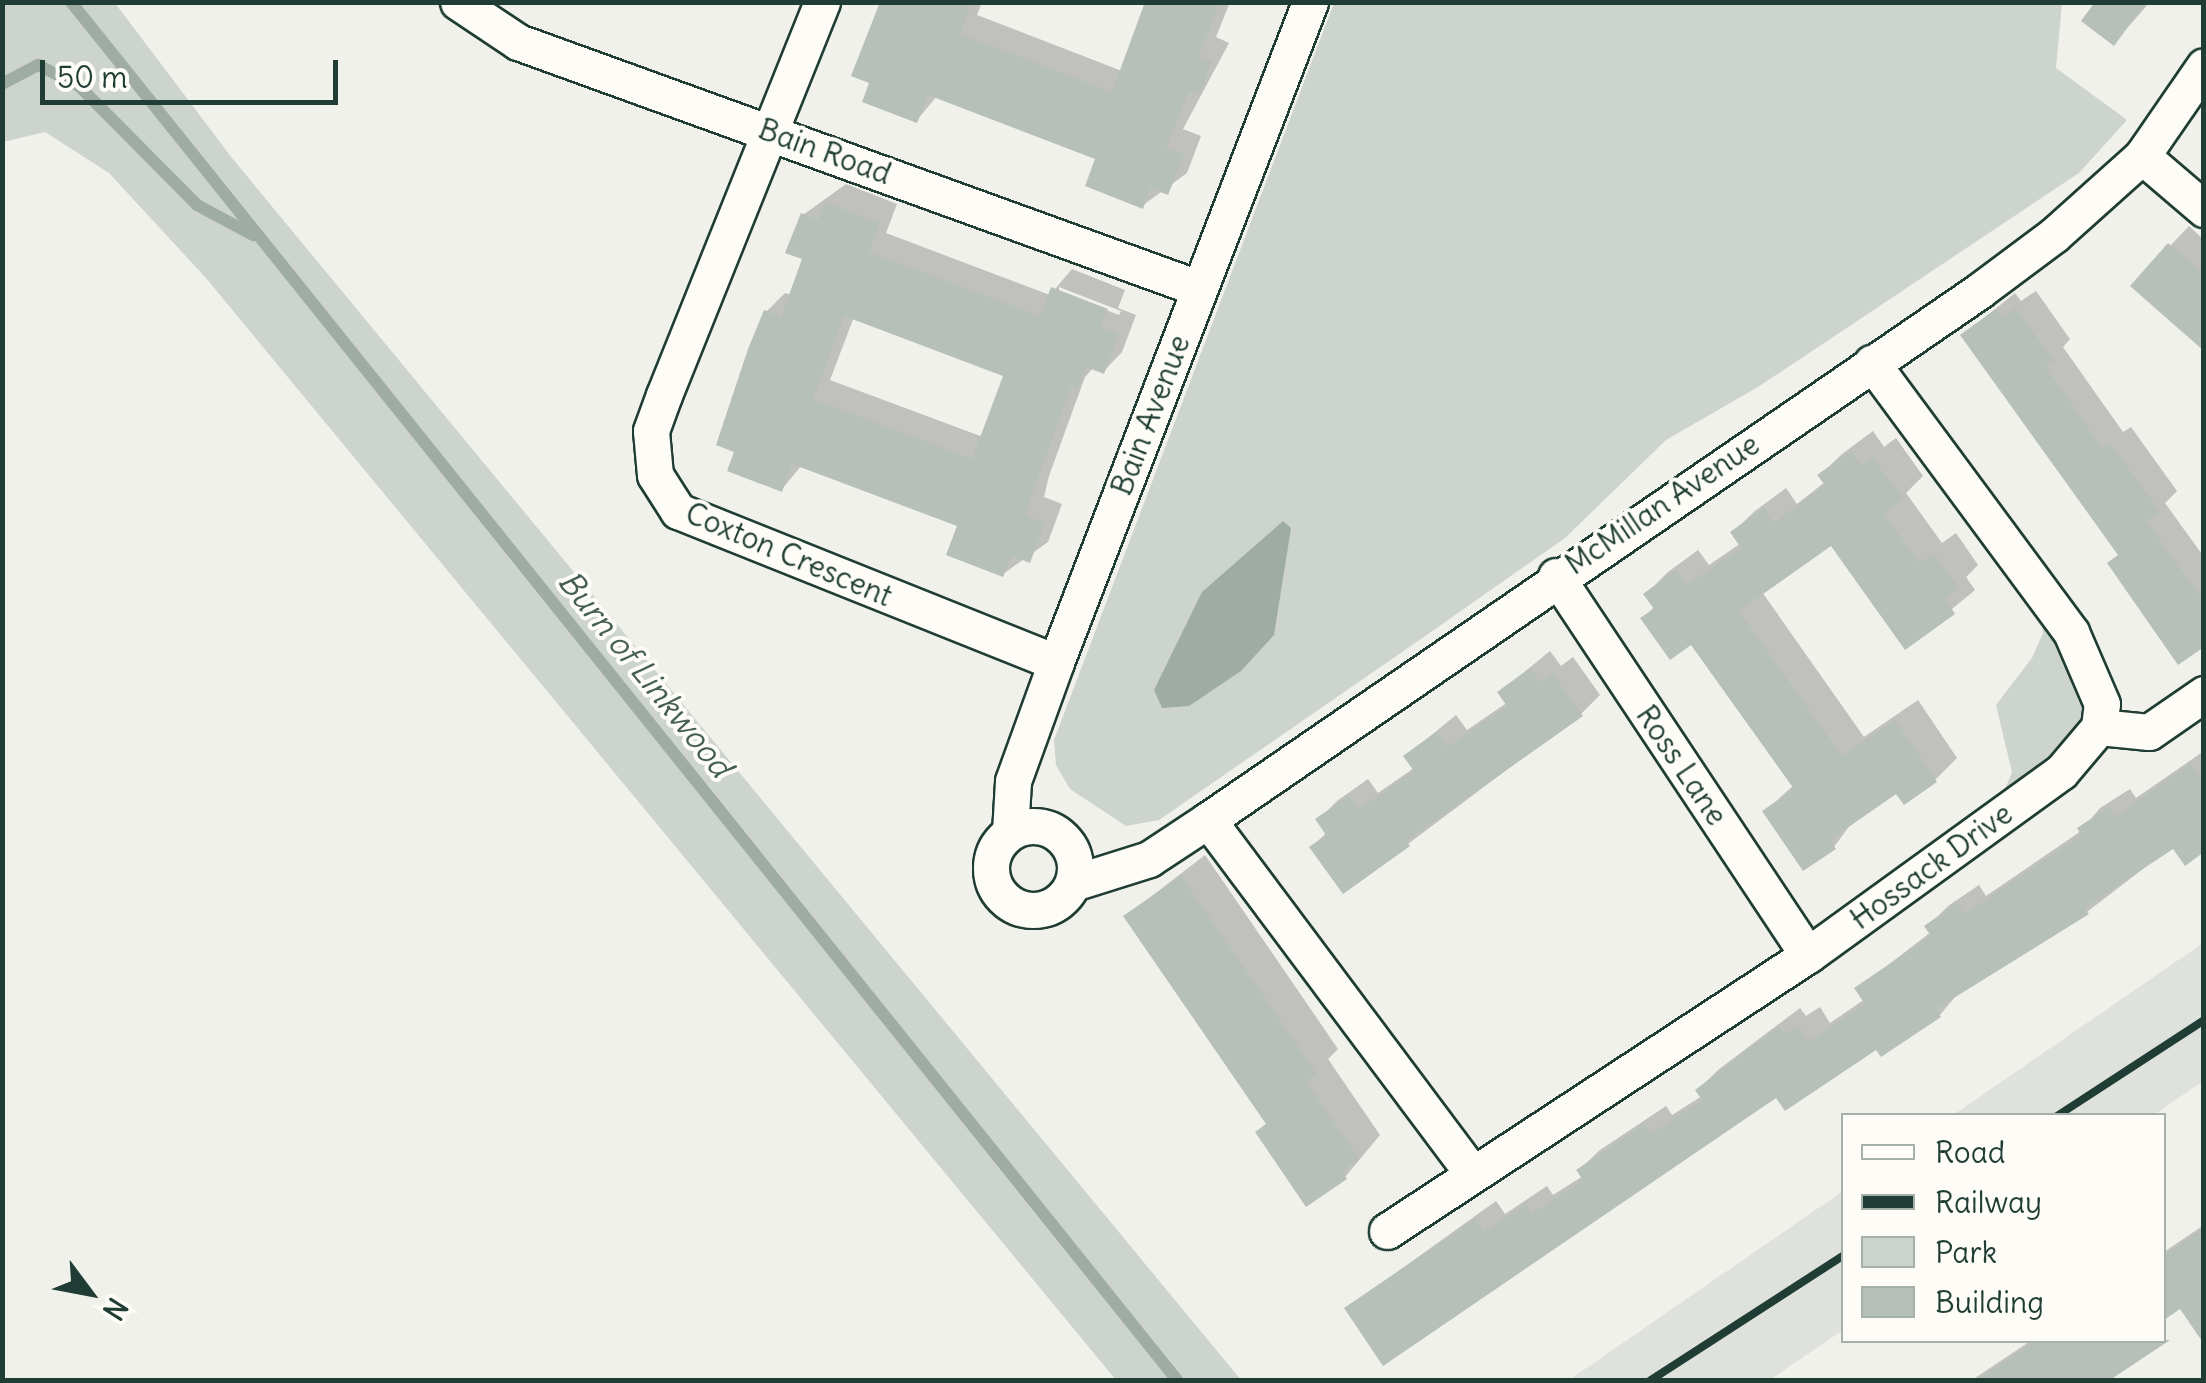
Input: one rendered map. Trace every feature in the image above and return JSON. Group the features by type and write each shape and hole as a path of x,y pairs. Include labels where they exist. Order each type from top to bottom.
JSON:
{"street":[{"name":"Bain Road","path":"458,2 518,42 1198,288"},
{"name":"Coxton Crescent","path":"822,2 652,431 655,475 678,511 690,517 1056,662"},
{"name":"Bain Avenue","path":"1010,832 1014,780 1056,662 1310,2"},
{"name":"McMillan Avenue","path":"1073,883 1149,858 1208,820 1556,576 2054,236 2142,156 2204,66"},
{"path":"2142,156 2204,209"},
{"path":"1872,363 2039,584 2095,681 2102,704 2099,727 2149,732 2204,694"},
{"name":"Ross Lane","path":"1556,576 1808,955"},
{"name":"Hossack Drive","path":"1387,1231 1808,955 2062,772 2099,727"},
{"path":"1208,820 1472,1172"},
{"path":"1036,825 1060,835 1074,857 1073,883 1040,910 1012,906 993,884 990,869 1010,832 1036,825"}],"shaded area":[{"path":"1283,521 1291,528 1274,635 1241,671 1189,706 1162,708 1154,690 1202,592"},
{"path":"2203,943 2203,1081 2157,1113 1956,1113"},
{"path":"1841,1192 1841,1331 1770,1380 1569,1380"}],"green space":[{"path":"2,3 115,3 232,158 1241,1380 1116,1380 206,278 109,173 45,132 3,142"},
{"path":"1334,3 2062,3 2056,68 2127,120 2079,173 1758,387 1666,440 1565,538 1159,820 1126,826 1070,789 1056,765 1054,740"},
{"path":"2039,584 2102,704 1991,824 2012,772 1996,705 2032,658 2043,633"}],"building":[{"path":"880,2 972,2 960,34 1112,92 1145,2 1220,2 1199,56 1212,62 1199,95 1189,91 1166,148 1184,155 1168,195 1150,188 1143,209 1085,186 1095,159 928,95 917,123 862,102 869,83 851,76"},
{"path":"2095,2 2146,2 2114,46 2081,21"},
{"path":"825,202 880,223 869,252 1040,316 1051,287 1108,309 1101,327 1119,334 1104,374 1086,367 1078,388 1072,385 1031,497 1026,516 1045,523 1030,563 1012,556 1003,577 946,555 957,526 792,464 782,492 727,471 734,452 716,445 748,349 764,310 781,317 802,259 785,253 801,213 818,220","holes":["844,316 1003,376 972,459 813,399"]},
{"path":"2168,243 2204,274 2204,351 2130,286"},
{"path":"2016,308 2053,360 2045,366 2103,449 2111,444 2160,512 2146,521 2204,602 2204,647 2178,665 2107,563 2118,555 1960,335 1996,309 2002,318"},
{"path":"1851,451 1862,466 1873,458 1903,499 1884,513 1919,563 1933,553 1959,588 1945,598 1955,614 1905,650 1831,546 1739,611 1842,756 1895,720 1937,782 1904,805 1896,794 1830,840 1836,849 1803,871 1762,811 1794,789 1691,645 1670,660 1640,618 1654,609 1643,594 1676,570 1687,585 1741,548 1730,532 1764,508 1774,523 1825,485 1817,475"},
{"path":"1530,668 1541,683 1553,674 1583,716 1406,841 1410,846 1343,894 1309,847 1326,835 1315,819 1349,796 1359,809 1414,771 1403,756 1436,732 1447,747 1507,706 1497,692"},
{"path":"2190,764 2204,783 2204,852 2185,866 2173,849 2084,908 2089,914 1936,1009 1941,1017 1881,1057 1876,1050 1785,1111 1776,1098 1383,1366 1344,1308 1475,1219 1484,1232 1526,1204 1532,1214 1583,1180 1576,1170 1644,1124 1651,1134 1702,1100 1695,1090 1779,1026 1785,1034 1798,1025 1809,1041 1865,1004 1854,988 1931,936 1924,926 1957,903 1965,914 2081,835 2077,828 2109,807 2115,817"},
{"path":"1181,876 1317,1074 1306,1081 1359,1159 1342,1171 1347,1179 1306,1207 1255,1132 1266,1124 1123,916"},
{"path":"2204,1229 2204,1344 2180,1309 2166,1319 2166,1254"},
{"path":"2032,1343 2166,1343 2110,1380 1977,1380"}],"waterway":[{"name":"Burn of Linkwood","path":"71,2 1177,1380"},
{"path":"2,84 38,65 79,86 197,205 253,235"}],"railway":[{"path":"2062,1113 2204,1020"},
{"path":"1651,1380 1841,1257"}]}
